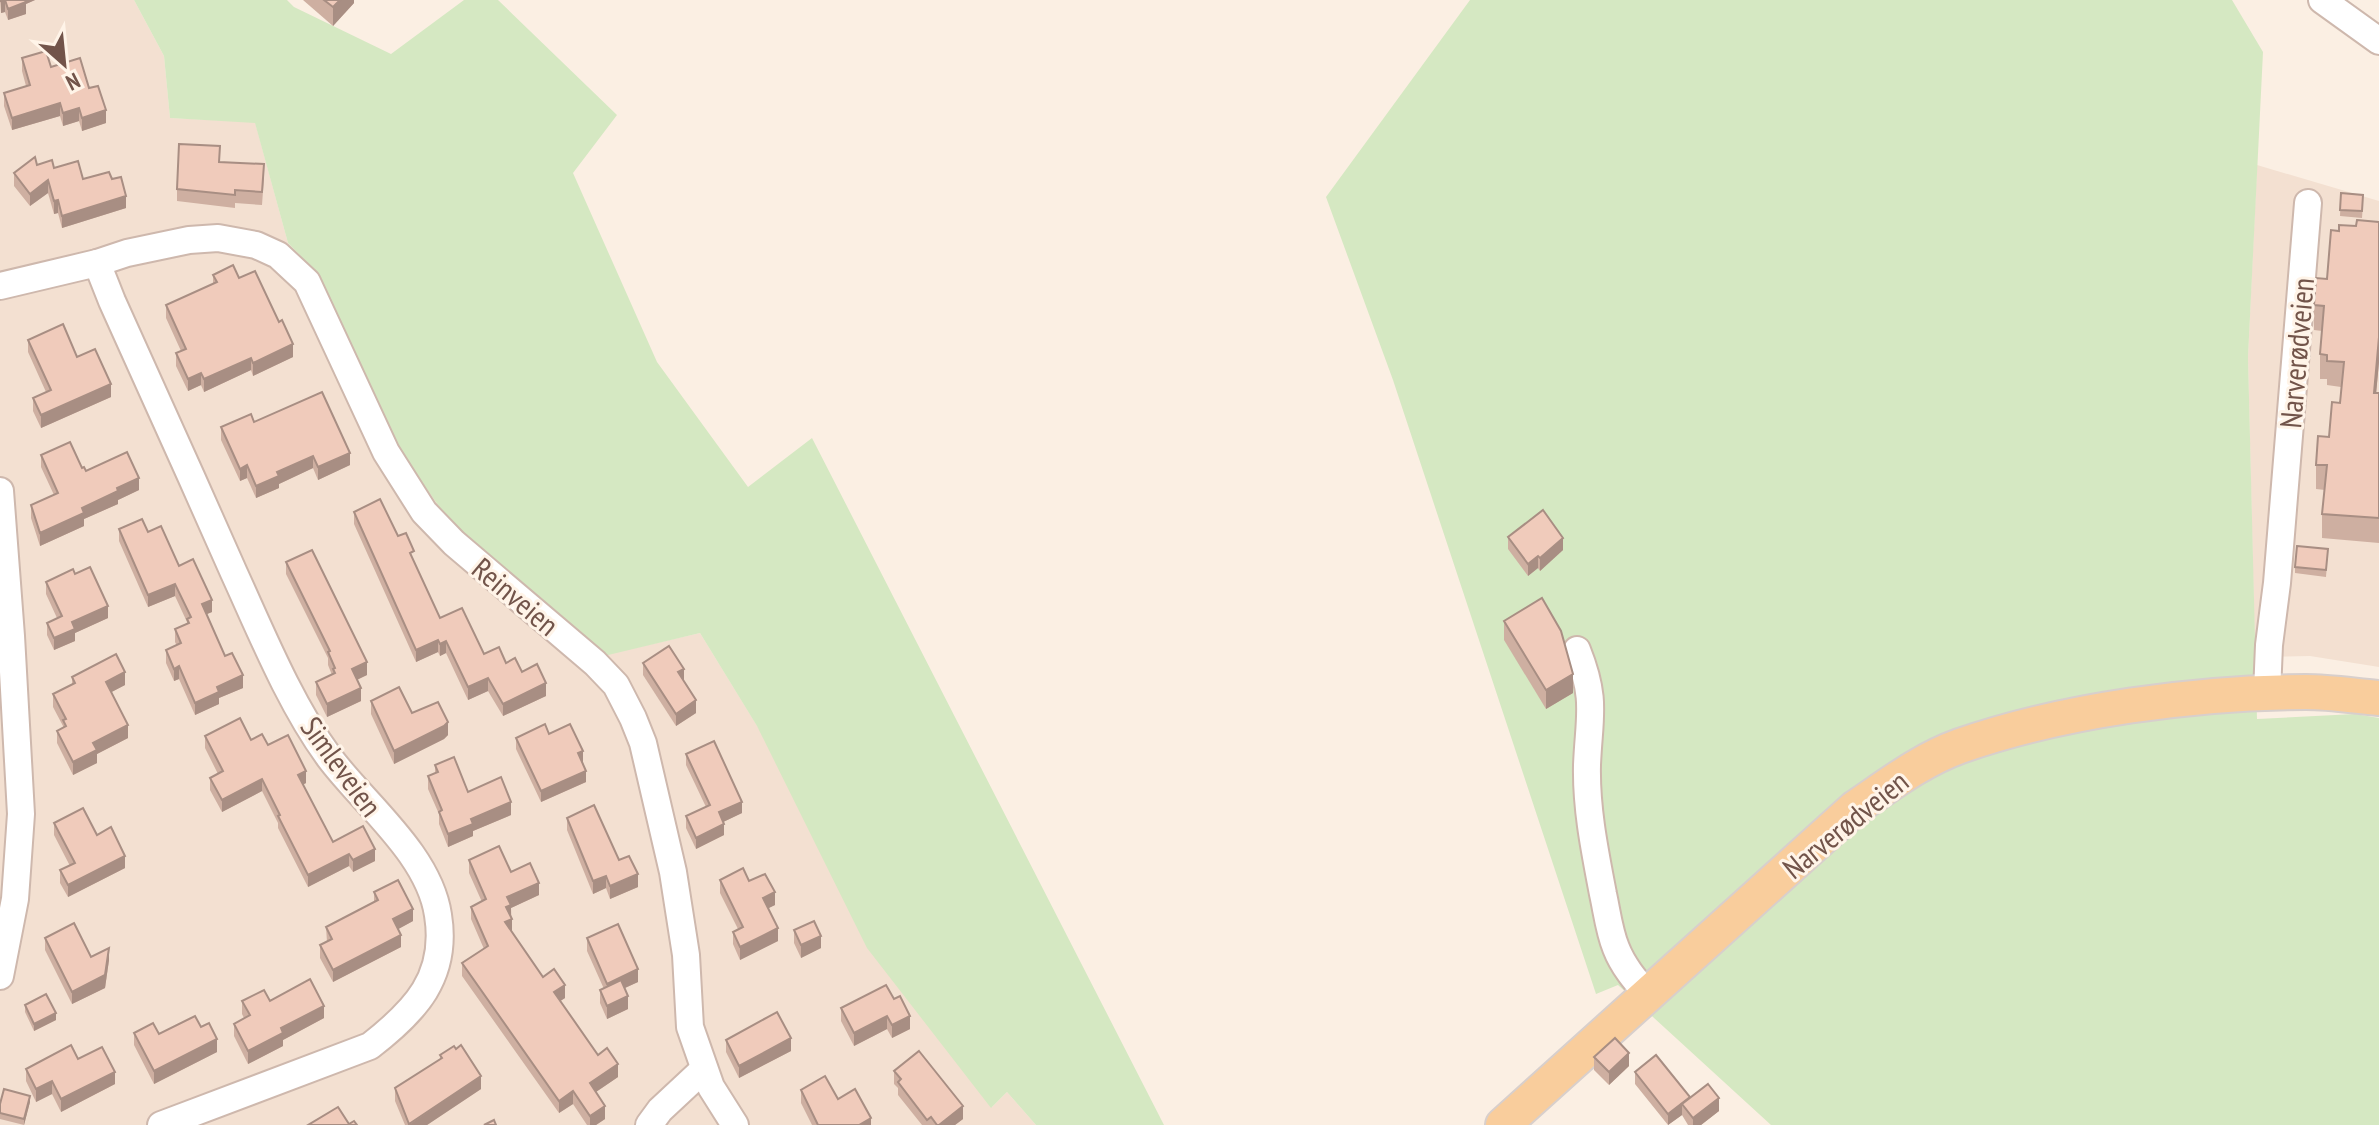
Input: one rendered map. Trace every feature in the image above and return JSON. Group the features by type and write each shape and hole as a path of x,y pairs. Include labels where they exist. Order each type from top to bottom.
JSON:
{"main road":[{"name":"Narverødveien","path":"1503,1125 1855,808 1919,765 1959,747 2046,723 2173,701 2309,692 2379,698"}],"street":[{"path":"2322,0 2379,41"},
{"name":"Narverødveien","path":"2267,693 2308,203"},
{"name":"Reinveien","path":"0,286 127,253 189,240 218,238 256,245 278,255 307,282 386,452 424,512 454,543 571,641 616,685 643,743 670,858 686,955 690,1027 704,1069 722,1107 735,1125"},
{"name":"Simleveien","path":"97,263 266,644 327,754 415,858 429,884 438,911 441,940 430,982 420,1000 396,1026 370,1046 161,1125"},
{"path":"0,491 21,814 15,899 0,976"},
{"path":"1577,650 1588,677 1592,708 1587,764 1588,802 1608,922 1616,949 1628,972 1647,994"},
{"path":"649,1125 660,1110 704,1069"}],"shaded area":[{"path":"0,0 134,0 164,56 170,118 255,122 288,243 320,276 398,448 604,655 700,633 992,1107 1007,1092 1036,1125 0,1125"},
{"path":"2257,165 2379,201 2379,667 2310,656 2255,657 2248,357"}],"green space":[{"path":"134,0 287,0 294,7 391,54 464,0 498,0 617,115 573,173 657,362 748,487 812,438 1164,1125 1036,1125 1007,1092 991,1108 867,948 757,726 700,633 604,656 450,522 398,448 320,276 288,243 255,123 170,118 164,56"},
{"path":"1470,0 2232,0 2263,52 2248,357 2257,719 2355,714 2379,718 2379,1125 1771,1125 1618,985 1596,994 1393,380 1326,197"}],"building":[{"path":"5,0 25,0 26,2 8,9"},
{"path":"324,0 340,0 333,7"},
{"path":"46,51 51,67 80,58 89,88 98,86 106,110 82,118 79,108 63,113 60,103 12,118 4,93 30,85 22,58"},
{"path":"179,144 220,146 219,162 264,164 262,192 235,190 235,195 177,189"},
{"path":"35,157 37,165 52,160 54,168 78,161 83,179 109,172 112,179 121,177 126,196 62,216 48,180 30,194 14,173"},
{"path":"2341,193 2363,195 2362,211 2340,210"},
{"path":"2357,220 2379,222 2379,337 2374,393 2379,393 2379,518 2322,514 2327,465 2316,465 2318,436 2329,437 2332,402 2340,403 2344,362 2327,361 2327,355 2320,354 2324,306 2314,305 2316,278 2327,279 2331,230 2339,231 2339,225 2356,226"},
{"path":"233,265 239,278 255,271 293,344 253,363 251,358 204,379 201,373 188,379 176,353 186,349 166,305 217,282 213,275"},
{"path":"63,324 77,357 95,349 111,384 41,415 33,398 51,390 28,340"},
{"path":"322,392 350,453 318,467 313,456 277,472 279,476 256,486 247,465 240,469 221,427 251,414 254,422"},
{"path":"70,442 86,471 127,452 139,478 82,508 84,513 40,533 31,505 58,493 41,455"},
{"path":"380,499 398,536 406,533 414,551 410,553 440,618 462,608 484,654 499,647 506,663 515,658 522,672 537,664 546,683 503,704 488,678 468,687 446,641 440,644 438,640 416,650 354,512"},
{"path":"1543,510 1563,538 1528,564 1508,537"},
{"path":"142,519 148,532 161,526 179,566 193,559 212,600 202,604 225,656 232,653 243,675 217,687 219,692 195,703 179,666 174,669 166,650 181,643 175,629 189,623 187,619 191,617 175,584 148,595 119,529"},
{"path":"2297,546 2328,549 2326,570 2295,567"},
{"path":"312,550 367,662 352,669 361,688 327,704 316,682 335,673 335,668 330,651 286,562"},
{"path":"90,567 108,606 72,622 75,629 54,638 47,623 62,616 46,582 73,569 75,574"},
{"path":"1542,598 1561,631 1573,674 1546,690 1504,621"},
{"path":"669,646 684,669 678,672 696,700 676,714 643,663"},
{"path":"116,654 125,672 106,682 128,725 93,743 97,750 73,762 57,731 66,726 63,720 66,719 53,694 75,683 72,677"},
{"path":"399,687 412,713 438,702 448,722 394,751 371,701"},
{"path":"240,718 251,740 262,734 268,745 288,735 306,771 298,775 333,842 363,826 375,849 353,860 349,854 308,875 262,779 222,800 210,778 223,771 205,736"},
{"path":"545,724 549,734 570,724 583,751 578,753 586,771 541,791 516,738"},
{"path":"714,741 742,802 719,812 724,824 696,838 686,816 710,805 686,754"},
{"path":"454,757 468,792 501,777 511,802 471,819 473,824 448,834 428,776 438,772 435,765"},
{"path":"594,805 619,860 629,856 638,874 610,886 606,876 593,881 567,818"},
{"path":"83,808 97,835 111,827 125,856 68,885 60,870 75,863 54,823"},
{"path":"499,846 511,872 530,863 539,883 507,897 511,905 506,907 512,919 505,922 543,977 554,969 565,985 554,992 598,1055 607,1048 618,1064 590,1083 605,1106 590,1116 573,1091 559,1101 462,963 488,946 471,907 486,899 469,860"},
{"path":"743,868 749,881 765,874 775,892 763,898 778,928 740,947 733,932 743,927 720,880"},
{"path":"398,880 413,909 393,919 401,935 333,970 320,945 332,939 326,927 378,900 374,892"},
{"path":"814,921 821,936 801,945 794,930"},
{"path":"74,923 91,957 109,948 105,975 72,992 45,938"},
{"path":"618,924 638,969 607,984 587,938"},
{"path":"310,979 324,1006 281,1028 283,1033 248,1051 234,1024 250,1015 242,1001 264,990 270,1001"},
{"path":"621,980 628,996 607,1006 600,990"},
{"path":"886,985 894,999 900,996 910,1016 892,1025 887,1016 854,1033 841,1008"},
{"path":"46,994 56,1013 34,1024 25,1005"},
{"path":"777,1012 791,1038 739,1066 726,1040"},
{"path":"195,1016 201,1027 209,1023 217,1039 154,1071 134,1033 153,1023 159,1034"},
{"path":"1615,1038 1629,1053 1609,1072 1594,1057"},
{"path":"71,1045 78,1059 102,1047 115,1072 61,1099 52,1081 36,1089 26,1069"},
{"path":"461,1045 481,1076 409,1124 395,1088 442,1058 440,1055"},
{"path":"919,1051 963,1106 939,1125 931,1117 927,1120 898,1082 901,1079 894,1071"},
{"path":"1656,1055 1690,1097 1668,1114 1635,1072"},
{"path":"825,1076 838,1099 855,1089 871,1118 859,1125 818,1125 801,1090"},
{"path":"1708,1084 1719,1098 1693,1118 1682,1104"},
{"path":"4,1089 30,1096 24,1119 0,1113"},
{"path":"338,1107 349,1124 354,1121 357,1125 308,1125"}]}
